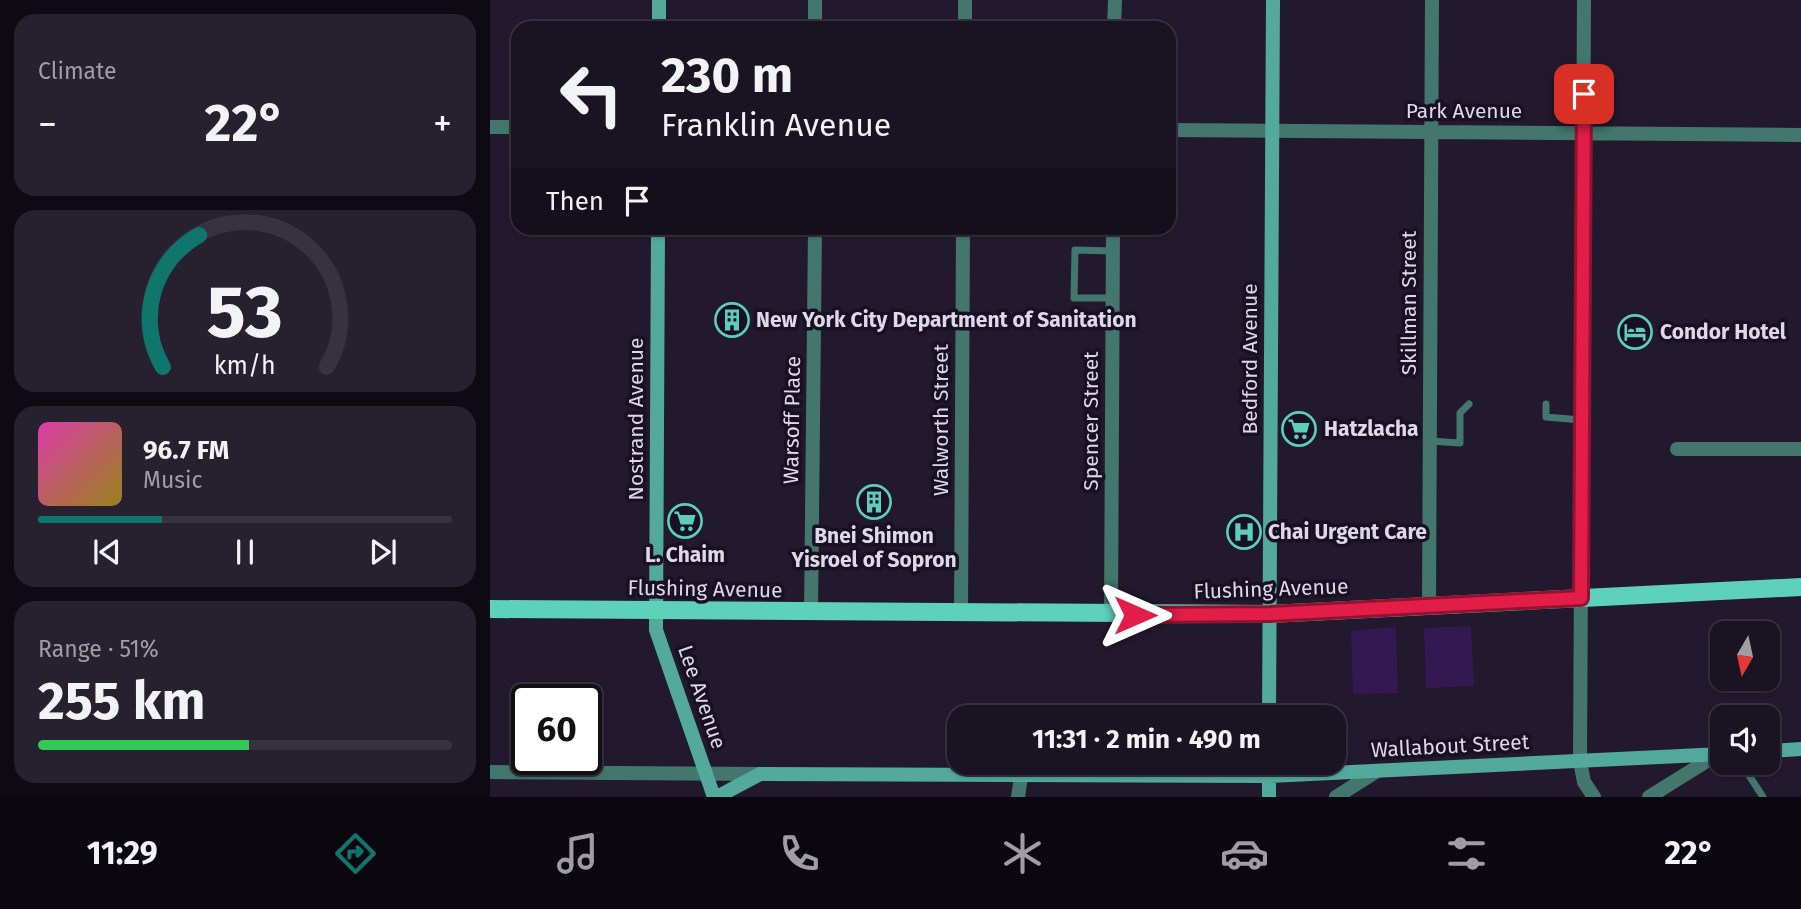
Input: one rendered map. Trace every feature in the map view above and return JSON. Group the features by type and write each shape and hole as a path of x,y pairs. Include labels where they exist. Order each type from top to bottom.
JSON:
{"main road":[{"path":"659,21 660,0"},
{"name":"Bedford Avenue","path":"1269,705 1273,0"},
{"name":"Nostrand Avenue","path":"656,611 658,235"},
{"name":"Flushing Avenue","path":"490,610 1270,614 1801,587"},
{"name":"Lee Avenue","path":"656,611 656,630 716,797"},
{"path":"1780,750 1801,749"},
{"name":"Wallabout Street","path":"1346,771 1710,754"},
{"name":"Wallabout Street","path":"716,797 760,774 1021,777 1092,775"},
{"path":"1269,775 1269,797"}],"street":[{"path":"815,0 815,21"},
{"path":"965,0 965,21"},
{"path":"1114,21 1115,0"},
{"name":"Skillman Street","path":"1429,606 1432,0"},
{"path":"1584,0 1580,761 1584,782 1594,797"},
{"path":"490,127 511,127"},
{"name":"Park Avenue","path":"1176,130 1801,135"},
{"name":"Warsoff Place","path":"811,613 815,235"},
{"name":"Walworth Street","path":"961,614 963,235"},
{"name":"Spencer Street","path":"1111,615 1113,235"},
{"path":"1677,449 1801,449"},
{"path":"1649,797 1710,760"},
{"path":"1336,797 1377,771"},
{"name":"Wallabout Street","path":"490,772 760,774"},
{"path":"1018,797 1021,777"}],"lane":[{"path":"1112,298 1074,298 1075,250 1113,251"},
{"path":"1430,442 1460,443 1460,413 1469,404"},
{"path":"1546,404 1546,417 1582,420"},
{"path":"1749,775 1763,797"}],"shaded area":[{"path":"1471,626 1474,686 1426,688 1424,628"},
{"path":"1396,627 1398,693 1353,694 1351,631"}],"place":[{"name":"New York City Department of Sanitation","path":"732,320"},
{"name":"Condor Hotel","path":"1635,332"},
{"name":"Hatzlacha","path":"1299,429"},
{"name":"Bnei Shimon Yisroel of Sopron","path":"874,502"},
{"name":"L. Chaim","path":"685,521"},
{"name":"Chai Urgent Care","path":"1244,532"}],"route":[{"path":"1135,615 1270,614 1581,598 1584,94"}]}
